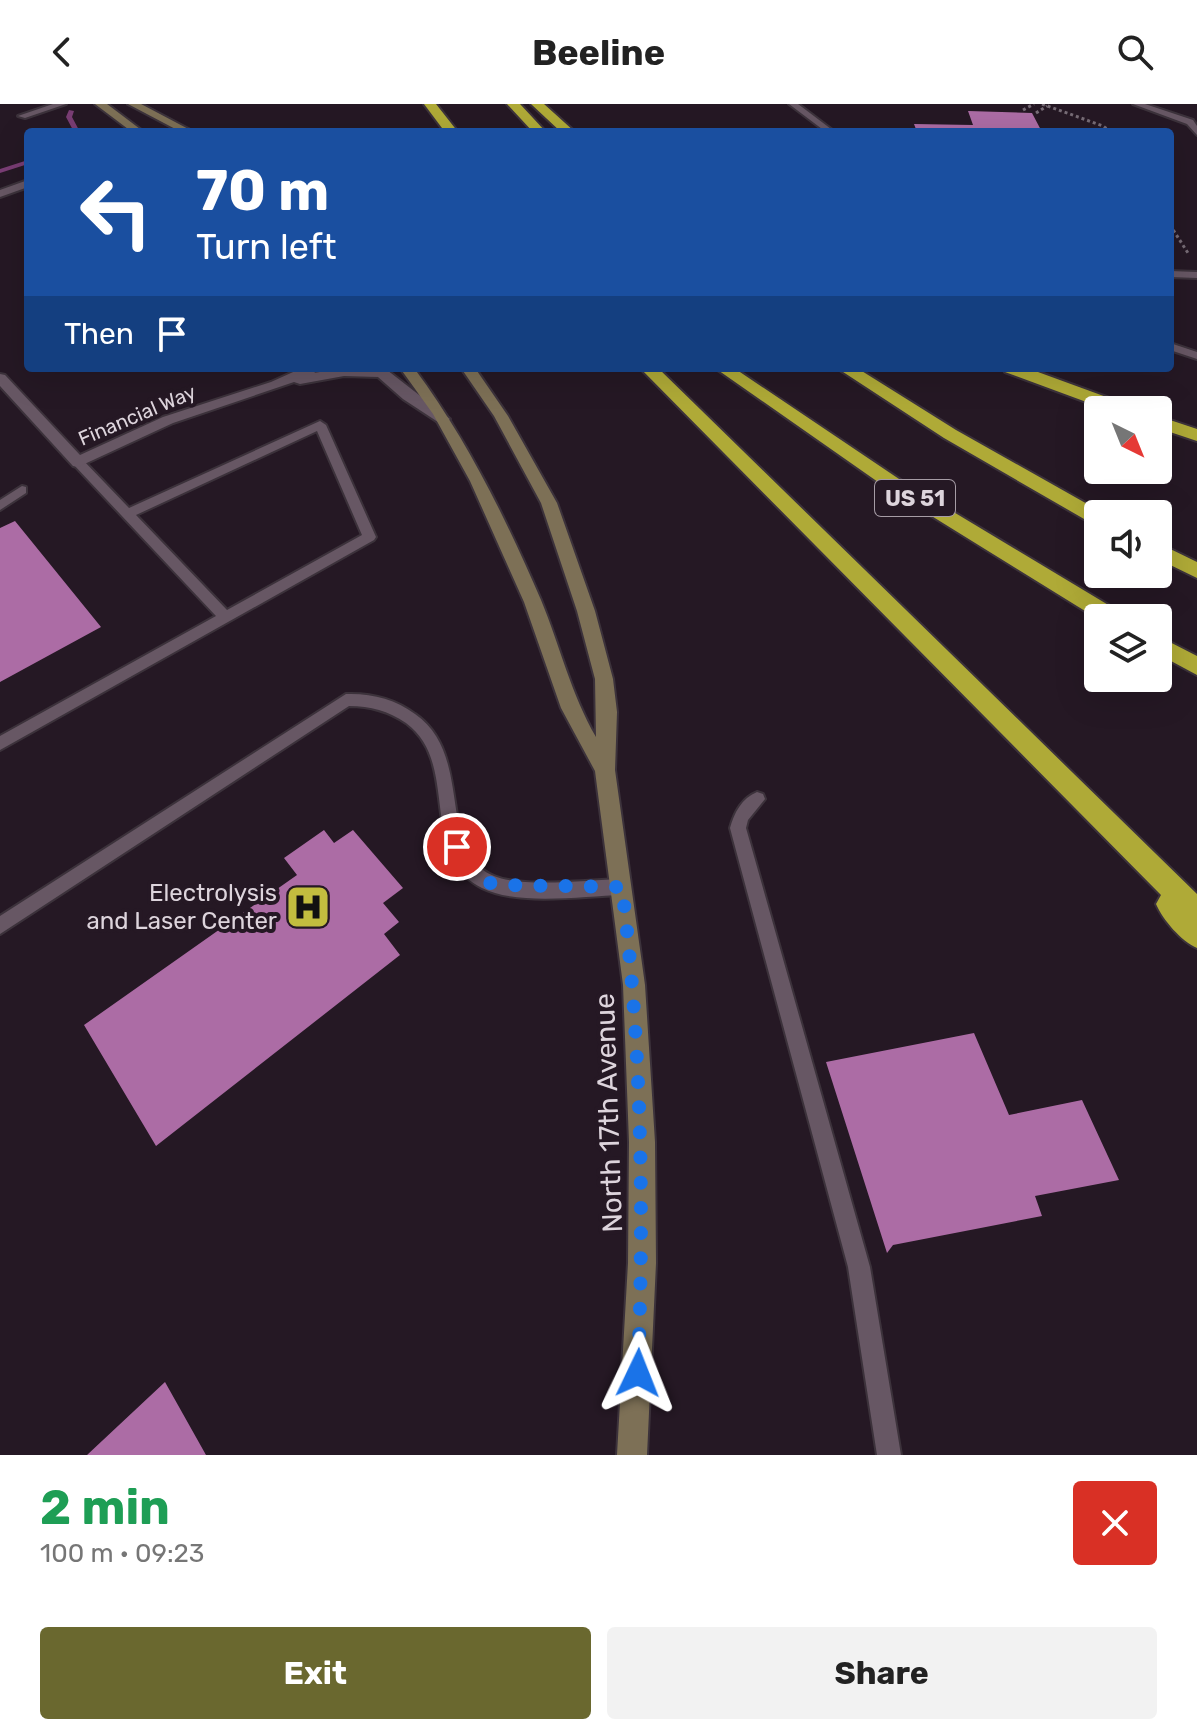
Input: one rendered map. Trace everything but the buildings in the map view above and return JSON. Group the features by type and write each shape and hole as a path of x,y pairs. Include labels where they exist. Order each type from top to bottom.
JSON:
{"highway":[{"path":"430,104 449,128"},
{"path":"513,104 536,128"},
{"path":"537,104 564,128"},
{"path":"652,372 846,559 1063,781 1197,912"},
{"name":"US 51","path":"729,372 895,485 1090,604"},
{"path":"851,372 950,434 1084,510"},
{"path":"1022,372 1087,396"},
{"path":"1172,427 1197,435"},
{"path":"1172,558 1197,571"},
{"path":"1172,652 1197,666"},
{"path":"1063,781 1197,935"}],"main road":[{"path":"100,104 133,128"},
{"path":"133,104 177,128"},
{"name":"North 17th Avenue","path":"410,372 443,419 511,549 538,614 570,708 605,770"},
{"name":"North 17th Avenue","path":"471,372 523,455 561,532 604,679 607,712 605,770 634,985 642,1142 642,1263 632,1455"}],"street":[{"path":"0,194 24,185"},
{"name":"Financial Way","path":"1,381 78,462 168,420 276,385 305,372"},
{"name":"Financial Way","path":"276,385 344,372"},
{"name":"Financial Way","path":"379,372 443,419"}],"lane":[{"path":"22,116 62,104"},
{"path":"793,104 826,128"},
{"path":"1137,104 1190,122 1197,132"},
{"path":"1174,274 1197,275"},
{"path":"1174,347 1197,356"},
{"path":"0,744 369,537 320,425 128,513"},
{"path":"78,462 226,618"},
{"path":"0,506 22,490"},
{"path":"0,926 346,700 376,702 403,712 431,734 441,753 457,847 468,869 488,883 511,887 622,887"},
{"path":"757,799 741,817 738,828 859,1267 889,1455"}],"path":[{"path":"1023,110 1034,104"},
{"path":"1042,104 1107,128"},
{"path":"1036,113 1047,106"}],"waterway":[{"path":"71,111 69,117 75,128"},
{"path":"0,171 24,163"}],"place":[{"name":"Electrolysis and Laser Center","path":"308,907"}],"route":[{"path":"457,847 468,869 488,883 511,887 622,887 634,985 642,1142 638,1373"}]}
